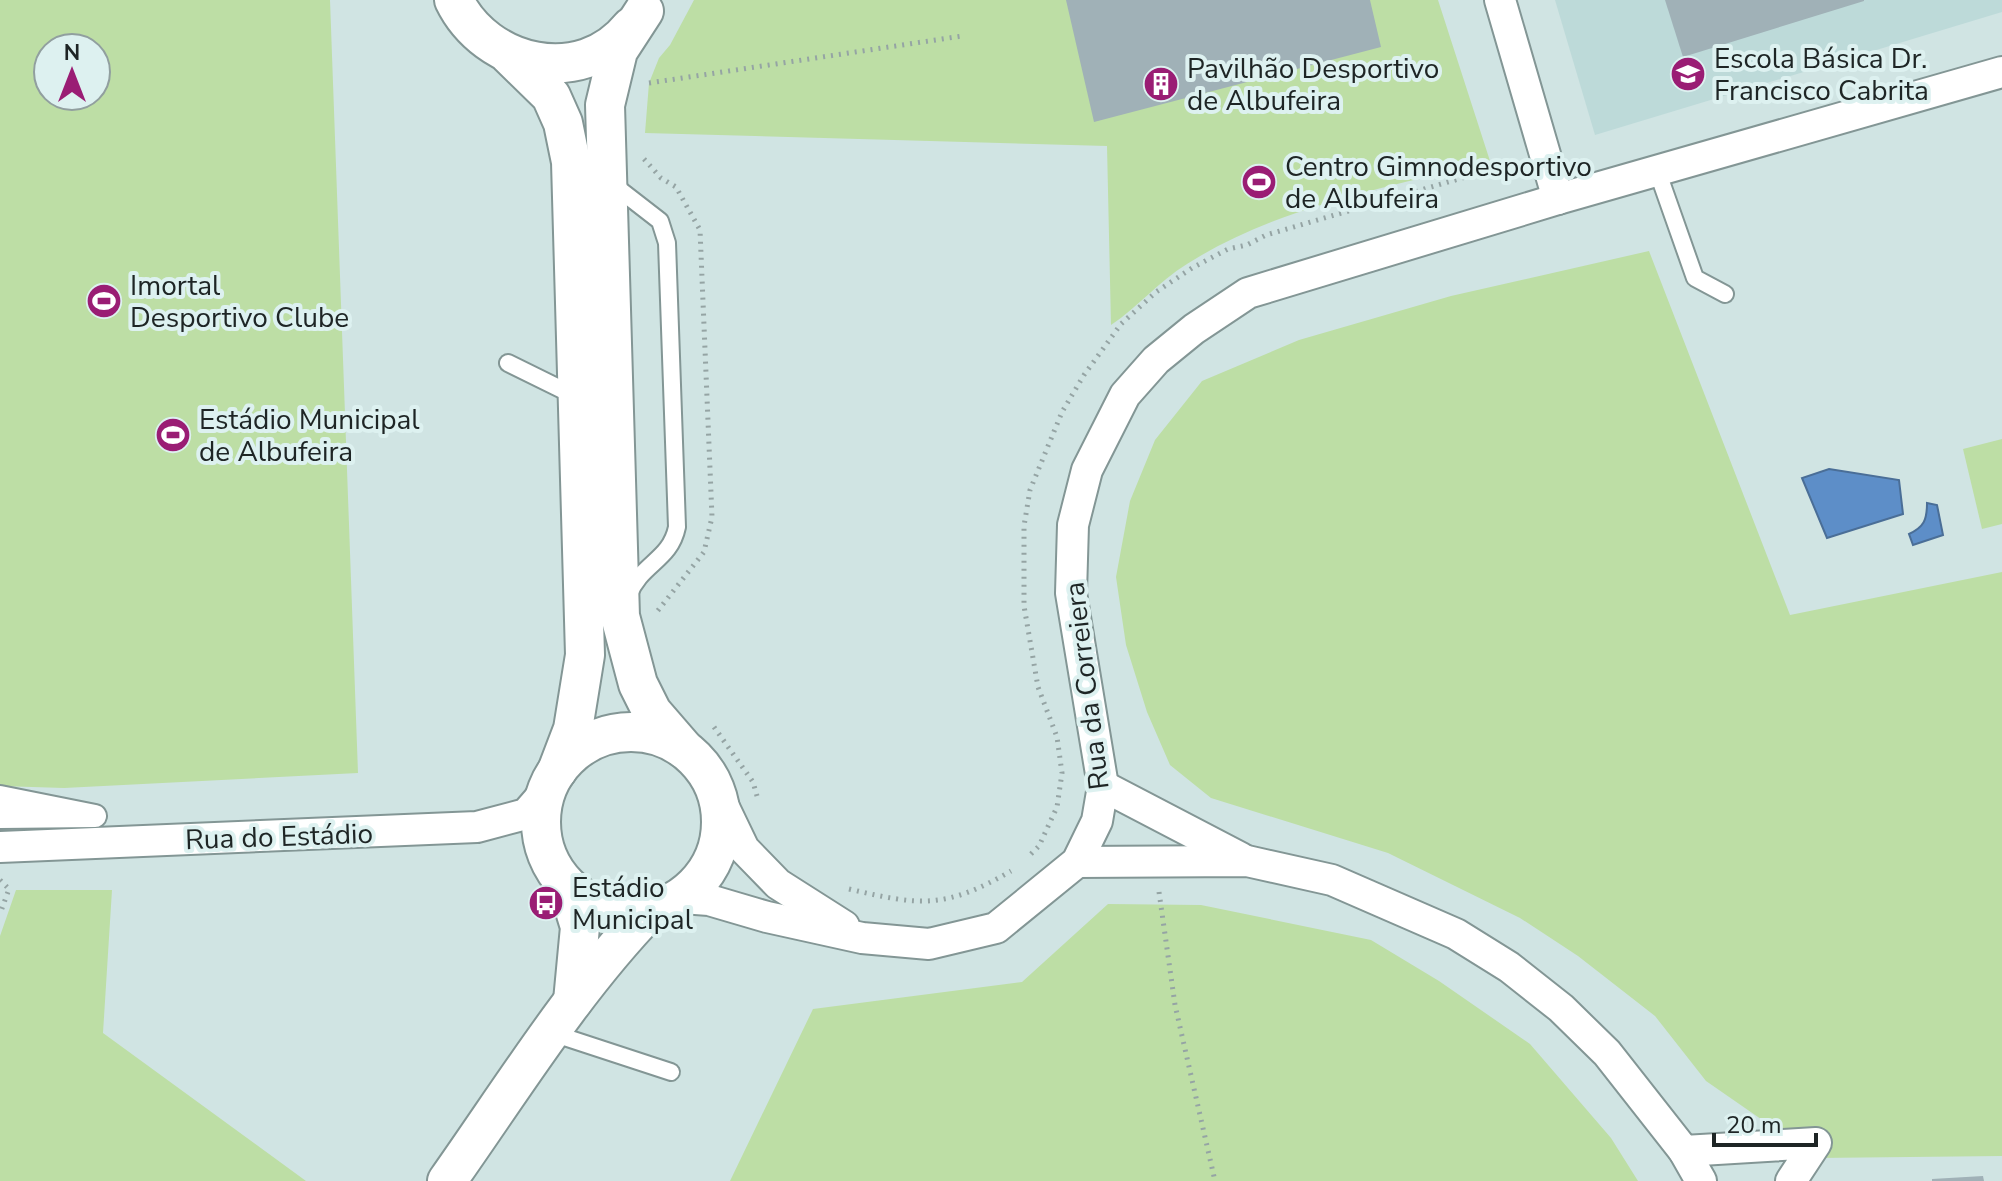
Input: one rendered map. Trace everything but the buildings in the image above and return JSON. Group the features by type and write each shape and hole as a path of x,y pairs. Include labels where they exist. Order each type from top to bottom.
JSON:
{"street":[{"path":"454,0 477,34 509,55 551,96 563,123 571,162 585,655 573,729 551,781"},
{"path":"1500,0 1558,199"},
{"path":"509,55 544,64 573,61 602,51 625,34 646,6"},
{"path":"646,6 618,51 605,105 625,160 638,684 652,712 696,736"},
{"name":"Rua da Correiera","path":"666,904 709,900 767,917 862,938 929,944 996,928 1077,862 1097,821 1103,786 1071,593 1073,525 1087,470 1125,395 1156,360 1194,329 1248,293 1558,199 1658,173 1996,74"},
{"name":"Rua do Estádio","path":"0,847 477,827 526,814 570,754 608,733 638,731 677,743 696,736 701,763 719,797 722,825 719,846 705,875 624,937 573,1001 447,1181"},
{"name":"Rua do Estádio","path":"551,781 540,811 544,850 568,888 580,927 573,1001"},
{"path":"1103,786 1247,861"},
{"path":"0,797 95,816 0,817"},
{"path":"719,797 744,849 778,884 862,938"},
{"path":"1077,862 1247,861 1332,880 1456,934 1509,967 1561,1008 1607,1053 1684,1151 1701,1181"},
{"name":"Rua do Estádio","path":"568,888 586,901 618,912 666,904"},
{"path":"1684,1151 1816,1143 1791,1181"}],"lane":[{"path":"625,160 620,190 660,221 667,243 677,527 673,544 634,580 637,616"},
{"path":"1658,173 1695,278 1725,294"},
{"path":"508,363 578,397"},
{"path":"552,1033 671,1072"}],"path":[{"path":"649,83 962,36"},
{"path":"625,160 648,165 676,187 700,230 712,517 704,552 637,616"},
{"path":"1029,856 1039,846 1057,807 1062,773 1057,737 1038,687 1027,632 1022,573 1024,526 1030,490 1062,412 1084,375 1121,324 1156,292 1228,249 1247,245 1266,235 1493,169"},
{"path":"696,736 726,741 753,782 758,799"},
{"path":"841,887 904,901 950,900 983,887 1020,866"},
{"path":"0,880 9,889 0,914"},
{"path":"1158,881 1175,1005 1215,1181"}],"shaded area":[{"name":"Escola Básica Dr. Francisco Cabrita","path":"1555,0 2002,0 2002,12 1595,135"}],"green space":[{"name":"Estádio Municipal de Albufeira","path":"0,0 330,0 358,773 64,788 0,786"},
{"name":"Centro Gimnodesportivo de Albufeira","path":"694,0 1438,0 1490,161 1334,201 1258,227 1187,264 1111,325 1107,146 645,133 649,83 659,58 670,45"},
{"path":"1649,251 1790,615 2002,572 2002,1156 1817,1158 1706,1081 1655,1016 1578,956 1520,918 1388,853 1211,798 1170,765 1147,712 1126,645 1116,577 1130,501 1155,440 1202,381 1299,340 1451,296"},
{"path":"2002,439 2002,524 1982,529 1963,449"},
{"path":"16,890 112,890 103,1033 306,1181 0,1181 0,936"},
{"path":"1108,904 1201,905 1371,940 1439,981 1530,1044 1611,1138 1638,1181 730,1181 813,1009 1022,982"}],"water":[{"path":"1829,469 1899,480 1903,514 1827,538 1802,478"},
{"path":"1927,503 1937,505 1943,535 1913,545 1909,534 1924,522"}],"place":[{"name":"Escola Básica Dr. Francisco Cabrita","path":"1688,74"},
{"name":"Pavilhão Desportivo de Albufeira","path":"1161,84"},
{"name":"Centro Gimnodesportivo de Albufeira","path":"1259,182"},
{"name":"Imortal Desportivo Clube","path":"104,301"},
{"name":"Estádio Municipal de Albufeira","path":"173,435"},
{"name":"Estádio Municipal","path":"546,903"}]}
